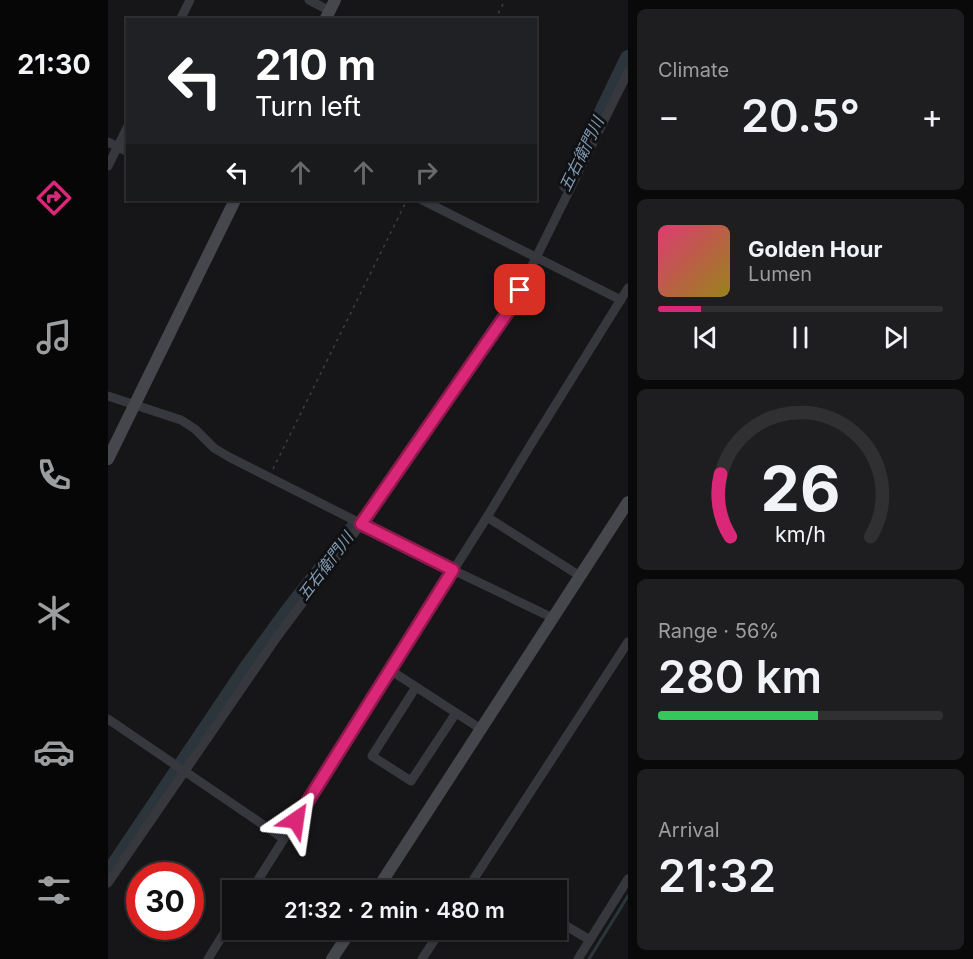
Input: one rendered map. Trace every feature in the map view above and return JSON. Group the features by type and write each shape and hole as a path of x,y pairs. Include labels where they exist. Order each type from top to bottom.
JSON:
{"street":[{"path":"181,18 190,0"},
{"path":"309,0 330,10"},
{"path":"108,883 277,637 361,524 512,306 628,72"},
{"path":"108,166 126,130"},
{"path":"108,142 126,151"},
{"path":"108,459 231,201"},
{"path":"424,201 621,300"},
{"path":"258,880 487,518 532,441 628,288"},
{"path":"108,396 181,420 229,458 553,618"},
{"path":"383,880 628,502"},
{"path":"487,518 580,576"},
{"path":"473,880 628,642"},
{"path":"390,670 481,729"},
{"path":"416,687 372,756 411,781 456,713"},
{"path":"108,719 284,839"},
{"path":"578,959 628,879"},
{"path":"567,926 590,940"},
{"path":"208,959 222,936"},
{"path":"332,959 344,940"},
{"path":"422,959 434,940"}],"path":[{"path":"496,18 505,0"},
{"path":"268,478 406,201"}],"waterway":[{"name":"五右衛門川","path":"567,185 628,58"},
{"name":"五右衛門川","path":"108,874 246,669 356,525"},
{"path":"589,959 628,896"}],"route":[{"path":"296,820 453,570 361,524 512,306 520,290"}]}
